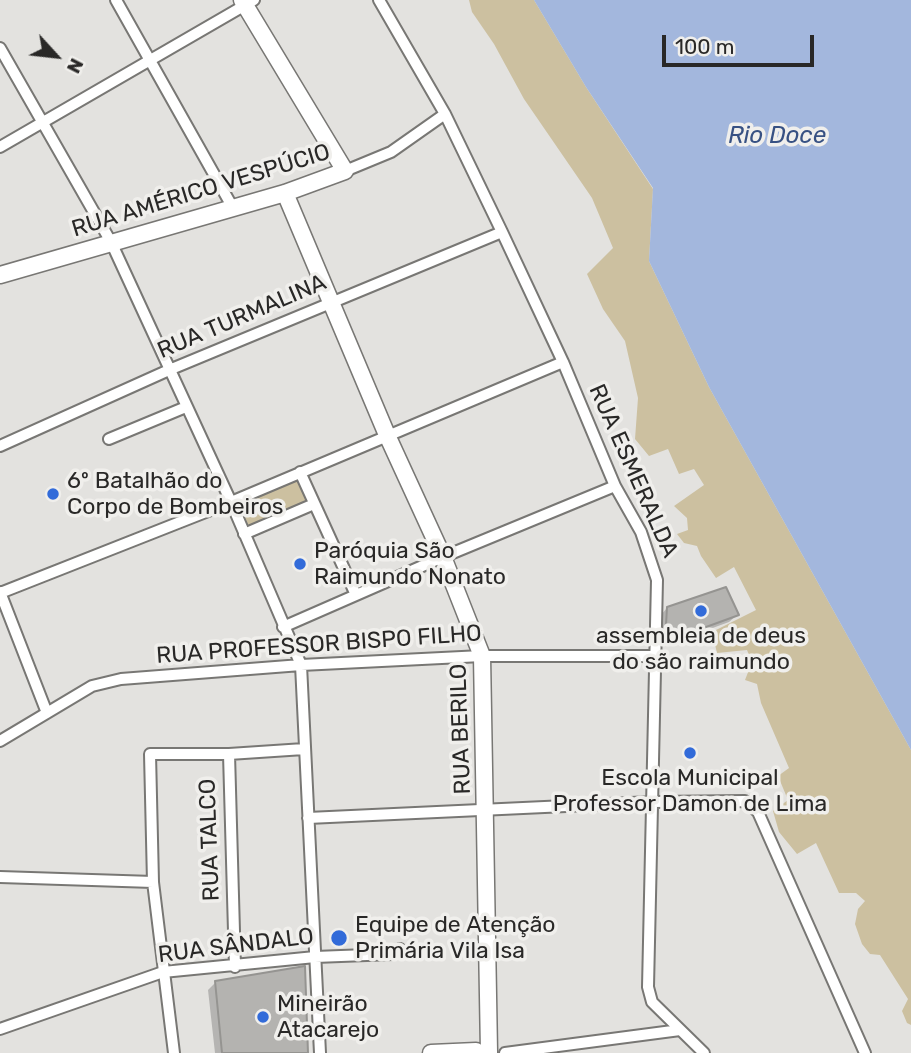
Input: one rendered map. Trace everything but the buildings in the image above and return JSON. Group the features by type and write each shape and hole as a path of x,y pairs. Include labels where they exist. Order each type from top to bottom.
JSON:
{"street":[{"path":"116,0 233,208"},
{"name":"RUA ESMERALDA","path":"379,0 444,114 502,232 563,362 615,486 640,532 657,580 648,987 652,1002 704,1053"},
{"path":"0,147 247,2 345,171"},
{"path":"0,48 111,242 231,502 301,665 320,1053"},
{"name":"RUA AMÉRICO VESPÚCIO","path":"0,275 285,193 391,152 444,114"},
{"name":"RUA BERILO","path":"285,193 387,435 443,557 482,656 487,1052"},
{"name":"RUA TURMALINA","path":"0,446 169,370 502,232"},
{"path":"47,713 0,593 231,502 563,362"},
{"path":"109,439 186,407"},
{"path":"300,472 356,595"},
{"path":"283,627 615,486"},
{"path":"244,534 314,504"},
{"name":"RUA PROFESSOR BISPO FILHO","path":"0,741 92,686 121,679 301,665 482,656 655,656"},
{"path":"174,1053 153,882 150,754 229,754 304,749"},
{"name":"RUA TALCO","path":"229,754 235,967"},
{"path":"308,818 652,802 746,801 758,812 863,1052"},
{"path":"0,877 153,882"},
{"name":"RUA SÂNDALO","path":"0,1029 163,972 315,957 393,954 400,949"},
{"path":"431,1053 487,1052 680,1030"}],"shaded area":[{"path":"469,0 534,0 586,87 653,189 649,261 709,387 911,750 911,1025 907,1023 902,1011 908,999 880,955 870,954 862,944 855,924 858,909 865,901 856,893 839,893 816,843 797,854 779,832 773,811 788,800 778,776 789,768 761,703 757,684 745,680 752,662 747,650 717,653 712,632 756,610 734,567 716,578 697,546 684,543 677,534 688,530 687,518 674,506 704,485 694,469 679,474 668,449 649,456 635,439 638,398 625,341 603,309 587,274 613,248 592,198 524,99 494,44 472,12"},
{"path":"299,475 312,503 250,529 238,501"}],"water":[{"name":"Rio Doce","path":"534,0 911,0 911,750 709,387 649,261 653,188 586,87"}],"place":[{"name":"6º Batalhão do Corpo de Bombeiros","path":"53,494"},
{"name":"Paróquia São Raimundo Nonato","path":"300,564"},
{"name":"assembleia de deus do são raimundo","path":"701,611"},
{"name":"Escola Municipal Professor Damon de Lima","path":"690,753"},
{"name":"Equipe de Atenção Primária Vila Isa","path":"339,938"},
{"name":"Mineirão Atacarejo","path":"263,1017"}]}
